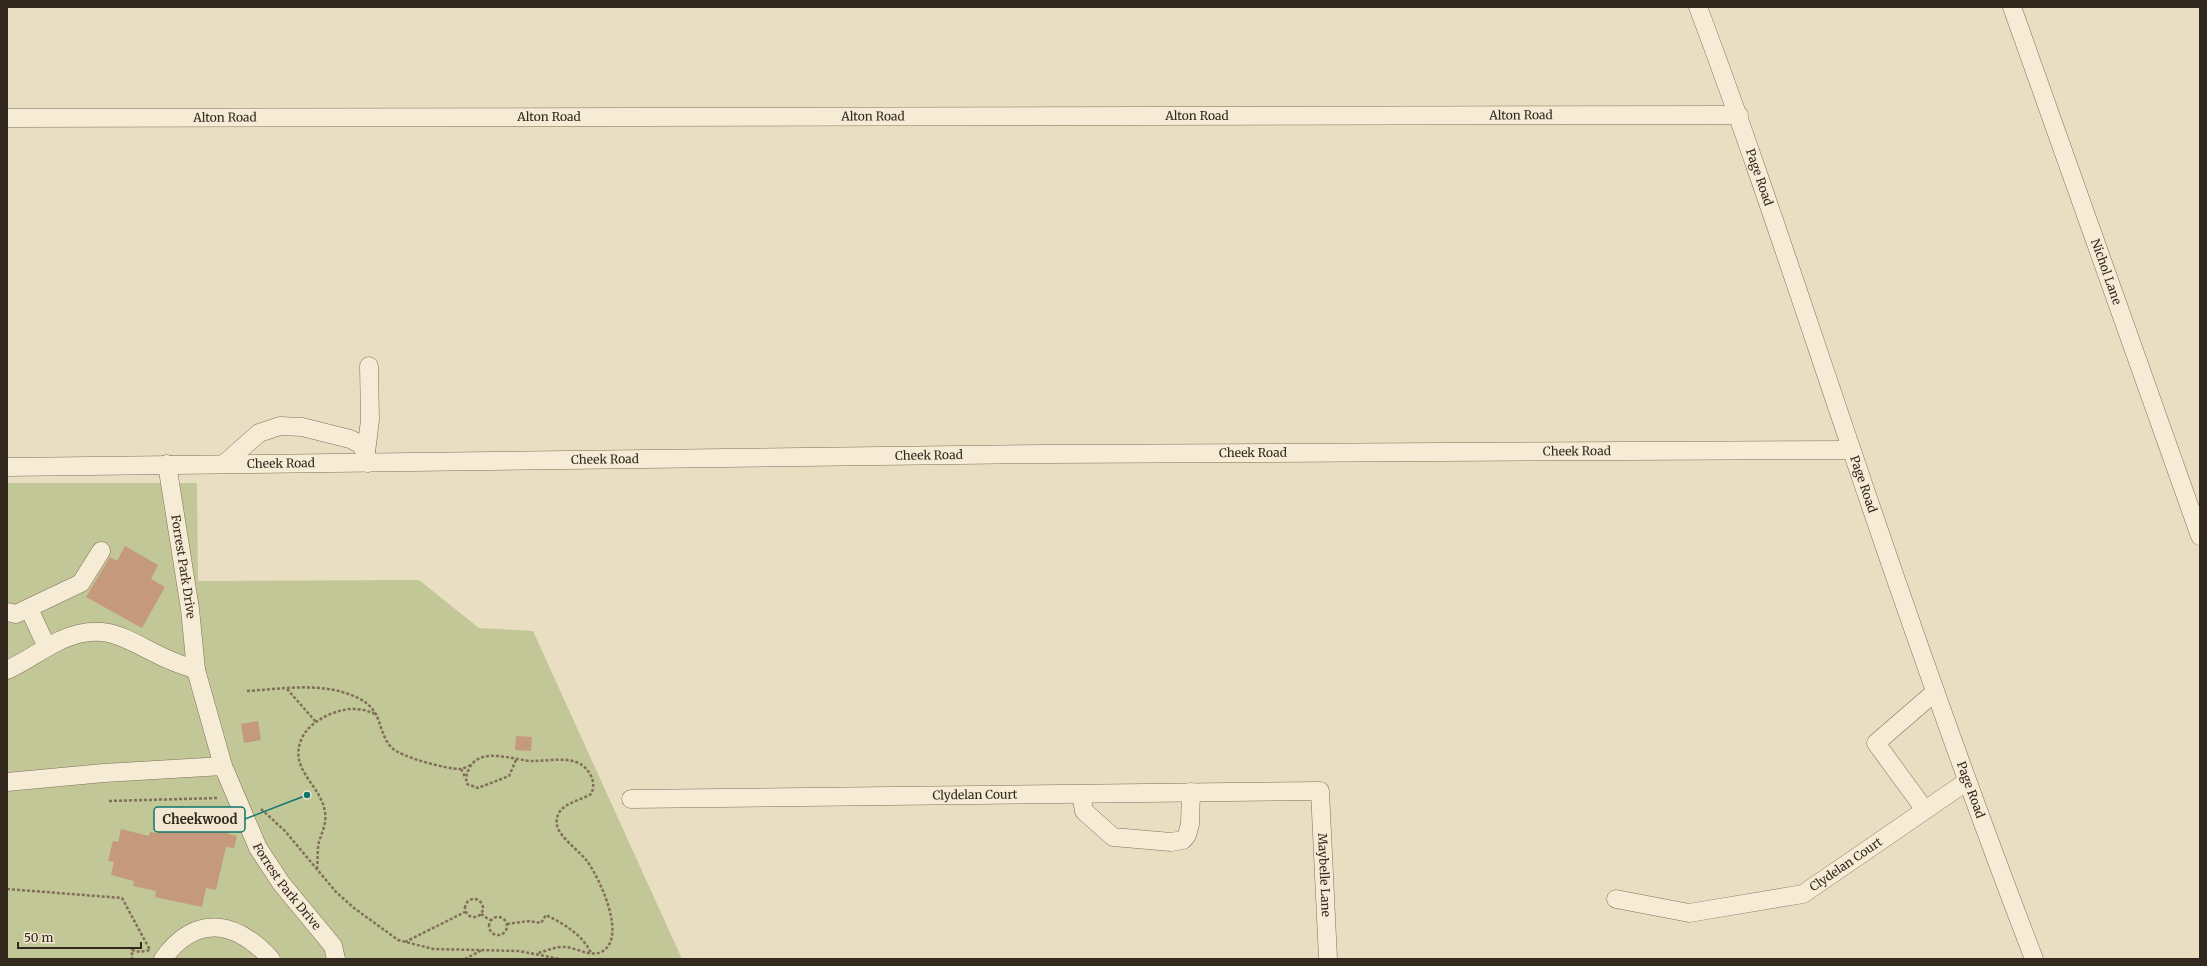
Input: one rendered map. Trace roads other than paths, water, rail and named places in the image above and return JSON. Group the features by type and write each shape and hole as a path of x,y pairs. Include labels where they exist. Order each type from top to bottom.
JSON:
{"street":[{"name":"Page Road","path":"1698,7 1739,115 1851,450 1966,782 2034,959"},
{"name":"Nichol Lane","path":"2012,7 2200,536"},
{"name":"Alton Road","path":"7,118 1739,115"},
{"path":"367,458 370,420 369,366"},
{"path":"224,464 259,433 280,426 302,427 350,439 360,444 367,458"},
{"name":"Cheek Road","path":"7,467 224,464 367,458 1851,450"},
{"name":"Forrest Park Drive","path":"167,464 190,610 196,670 224,766 258,848 281,883 333,946 336,959"},
{"path":"7,612 16,614 29,609 82,582 101,551"},
{"path":"29,609 47,647"},
{"path":"7,670 47,647 70,637 92,633 109,633 130,639 164,658 196,670"},
{"path":"1925,810 1876,743 1935,692"},
{"path":"7,782 104,773 224,766"},
{"name":"Clydelan Court","path":"1616,899 1689,913 1803,894 1966,782"},
{"name":"Clydelan Court","path":"631,799 1320,791"},
{"name":"Maybelle Lane","path":"1320,791 1328,959"},
{"path":"1081,794 1084,811 1113,837 1171,842 1182,840 1189,830 1191,792"},
{"path":"163,959 182,938 199,930 211,928 226,929 240,933 256,943 271,959"}],"place":[{"name":"Cheekwood","path":"307,795"}]}
